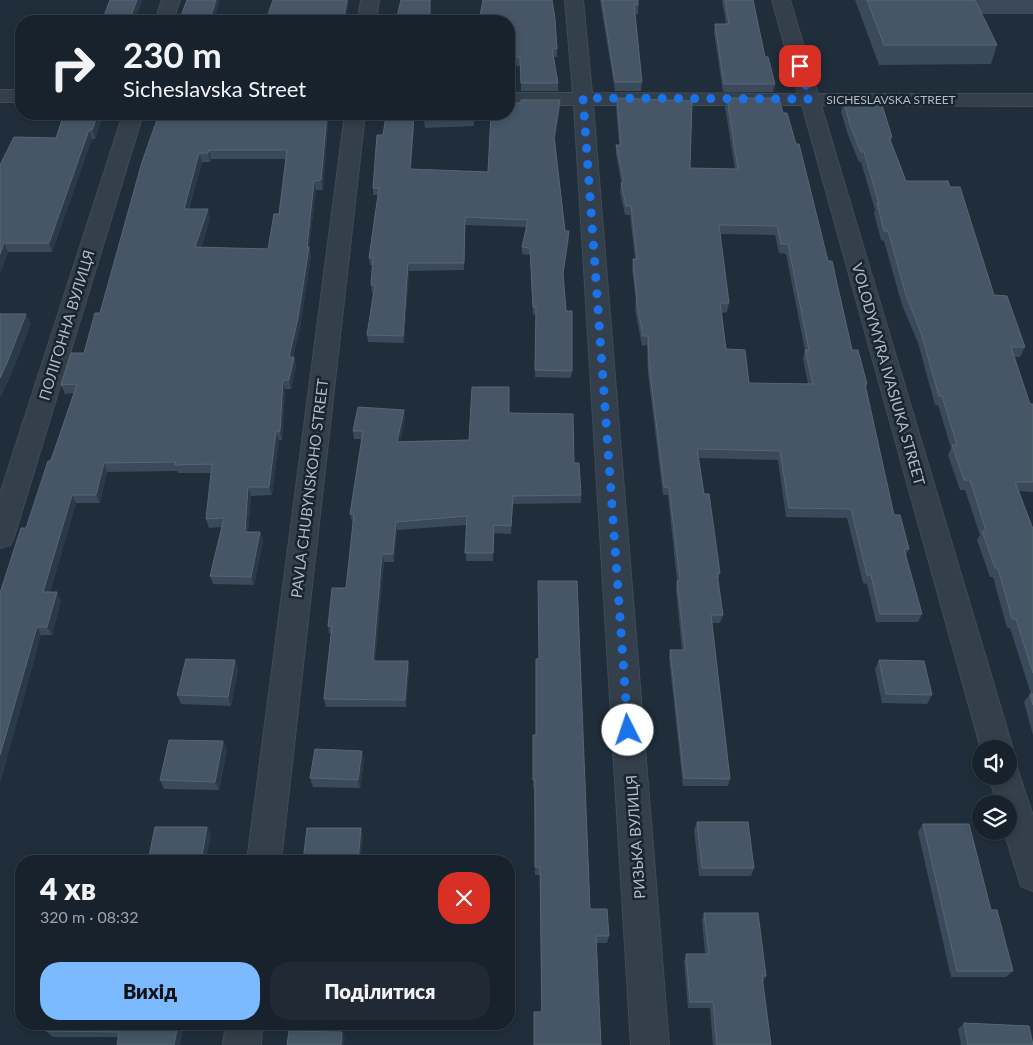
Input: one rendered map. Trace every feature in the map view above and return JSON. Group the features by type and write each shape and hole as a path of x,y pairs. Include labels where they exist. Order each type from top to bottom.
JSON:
{"street":[{"path":"166,15 171,0"},
{"path":"368,15 370,0"},
{"name":"РИЗЬКА ВУЛИЦЯ","path":"574,0 583,98 650,1045"},
{"name":"VOLODYMYRA IVASIUKA STREET","path":"781,0 994,740"},
{"path":"0,96 15,96"},
{"name":"SICHESLAVSKA STREET","path":"515,99 1033,100"},
{"name":"ПОЛІГОННА ВУЛИЦЯ","path":"0,537 130,120"},
{"name":"PAVLA CHUBYNSKOHO STREET","path":"265,855 354,120"},
{"path":"1008,785 1033,874"},
{"path":"242,1045 243,1030"}],"building":[{"path":"110,0 137,0 131,15 104,15"},
{"path":"187,0 216,0 211,15 181,15"},
{"path":"273,0 347,0 344,15 268,15"},
{"path":"401,0 430,0 430,15 397,15"},
{"path":"483,0 552,0 557,49 552,49 558,83 521,83 520,57 515,57 515,15 480,15"},
{"path":"602,0 638,0 638,5 634,4 642,82 615,82"},
{"path":"725,0 753,0 765,57 768,57 775,84 724,84 715,24 729,24"},
{"path":"867,0 975,0 997,45 884,45"},
{"path":"617,98 692,101 690,168 738,169 727,98 779,98 783,113 787,113 796,144 799,144 828,261 832,261 852,350 858,350 867,384 865,384 894,515 900,515 909,549 904,549 922,614 880,614 871,575 867,575 851,509 789,508 780,451 697,449 704,494 709,494 720,573 717,573 723,615 711,615 730,779 684,778 670,650 685,650 677,581 680,580 669,487 664,487 649,364 648,336 643,336 636,300 633,259 637,259 631,206 626,206 621,183 624,182 616,145 621,145","holes":["719,225 777,226 781,244 788,244 809,350 805,350 813,384 749,383 745,350 726,349 720,303 729,303"]},
{"path":"521,100 560,100 554,137 565,231 569,231 563,273 566,311 572,311 572,371 535,370 536,307 533,307 530,248 522,247 528,220 465,217 464,263 408,263 403,336 367,335 375,285 371,285 373,258 369,258 379,188 373,188 377,135 383,135 385,120 414,120 410,169 488,172 491,120 515,120 515,103 521,103"},
{"path":"844,102 881,102 892,137 889,137 906,181 948,181 950,187 960,187 994,295 1007,296 1025,347 1011,347 1030,404 1033,404 1033,482 1015,482 1033,529 1033,673 1016,619 1012,619 998,568 995,568 982,531 986,531 970,480 964,480 952,445 957,445 942,396 939,396 921,333 906,295 888,231 884,231 877,203 879,204 864,152 861,152 850,125"},
{"path":"62,120 96,120 92,130 89,130 49,243 4,243 0,254 0,165 14,137 56,138"},
{"path":"157,120 326,120 321,180 314,181 307,247 309,247 298,318 289,357 294,357 289,380 283,380 280,431 276,432 269,487 248,487 245,532 260,532 251,577 210,576 224,518 206,519 212,464 175,465 176,462 104,463 96,495 72,495 43,592 57,592 47,627 37,627 0,755 0,593 21,528 26,528 48,461 51,461 77,384 61,385 71,353 84,353 95,313 100,313 142,162","holes":["209,150 287,150 279,214 274,214 268,249 195,247 208,209 184,209 199,153 208,153"]},
{"path":"0,314 26,314 0,378"},
{"path":"472,387 509,387 509,413 573,414 574,463 579,463 581,495 513,496 511,526 494,525 493,553 465,553 467,516 396,522 393,554 382,554 373,661 408,661 405,700 324,699 332,626 328,626 332,588 346,588 354,514 350,514 363,431 353,431 358,407 404,410 397,442 469,440"},
{"path":"538,581 577,581 590,909 607,909 609,936 596,936 601,1045 534,1045 534,1012 542,1012 540,867 535,867 535,780 533,780 533,735 536,735 536,659 539,659"},
{"path":"186,659 235,660 228,697 177,695"},
{"path":"879,660 924,661 932,695 886,694"},
{"path":"1030,694 1033,694 1033,705"},
{"path":"169,740 223,741 215,782 160,780"},
{"path":"315,749 362,751 358,780 310,778"},
{"path":"697,822 748,822 754,868 702,868"},
{"path":"923,824 969,824 991,910 997,910 1013,971 957,971"},
{"path":"155,827 207,827 202,855 149,855"},
{"path":"307,828 361,828 359,855 304,855"},
{"path":"704,913 758,913 766,976 762,976 771,1045 717,1045 713,1002 690,1002 686,954 709,954"},
{"path":"964,1023 1029,1026 1033,1045 968,1045"},
{"path":"177,1030 174,1045 117,1045 119,1032 46,1031"},
{"path":"289,1031 342,1032 341,1045 287,1045"}],"route":[{"path":"628,730 583,98 810,99 800,66"}]}
